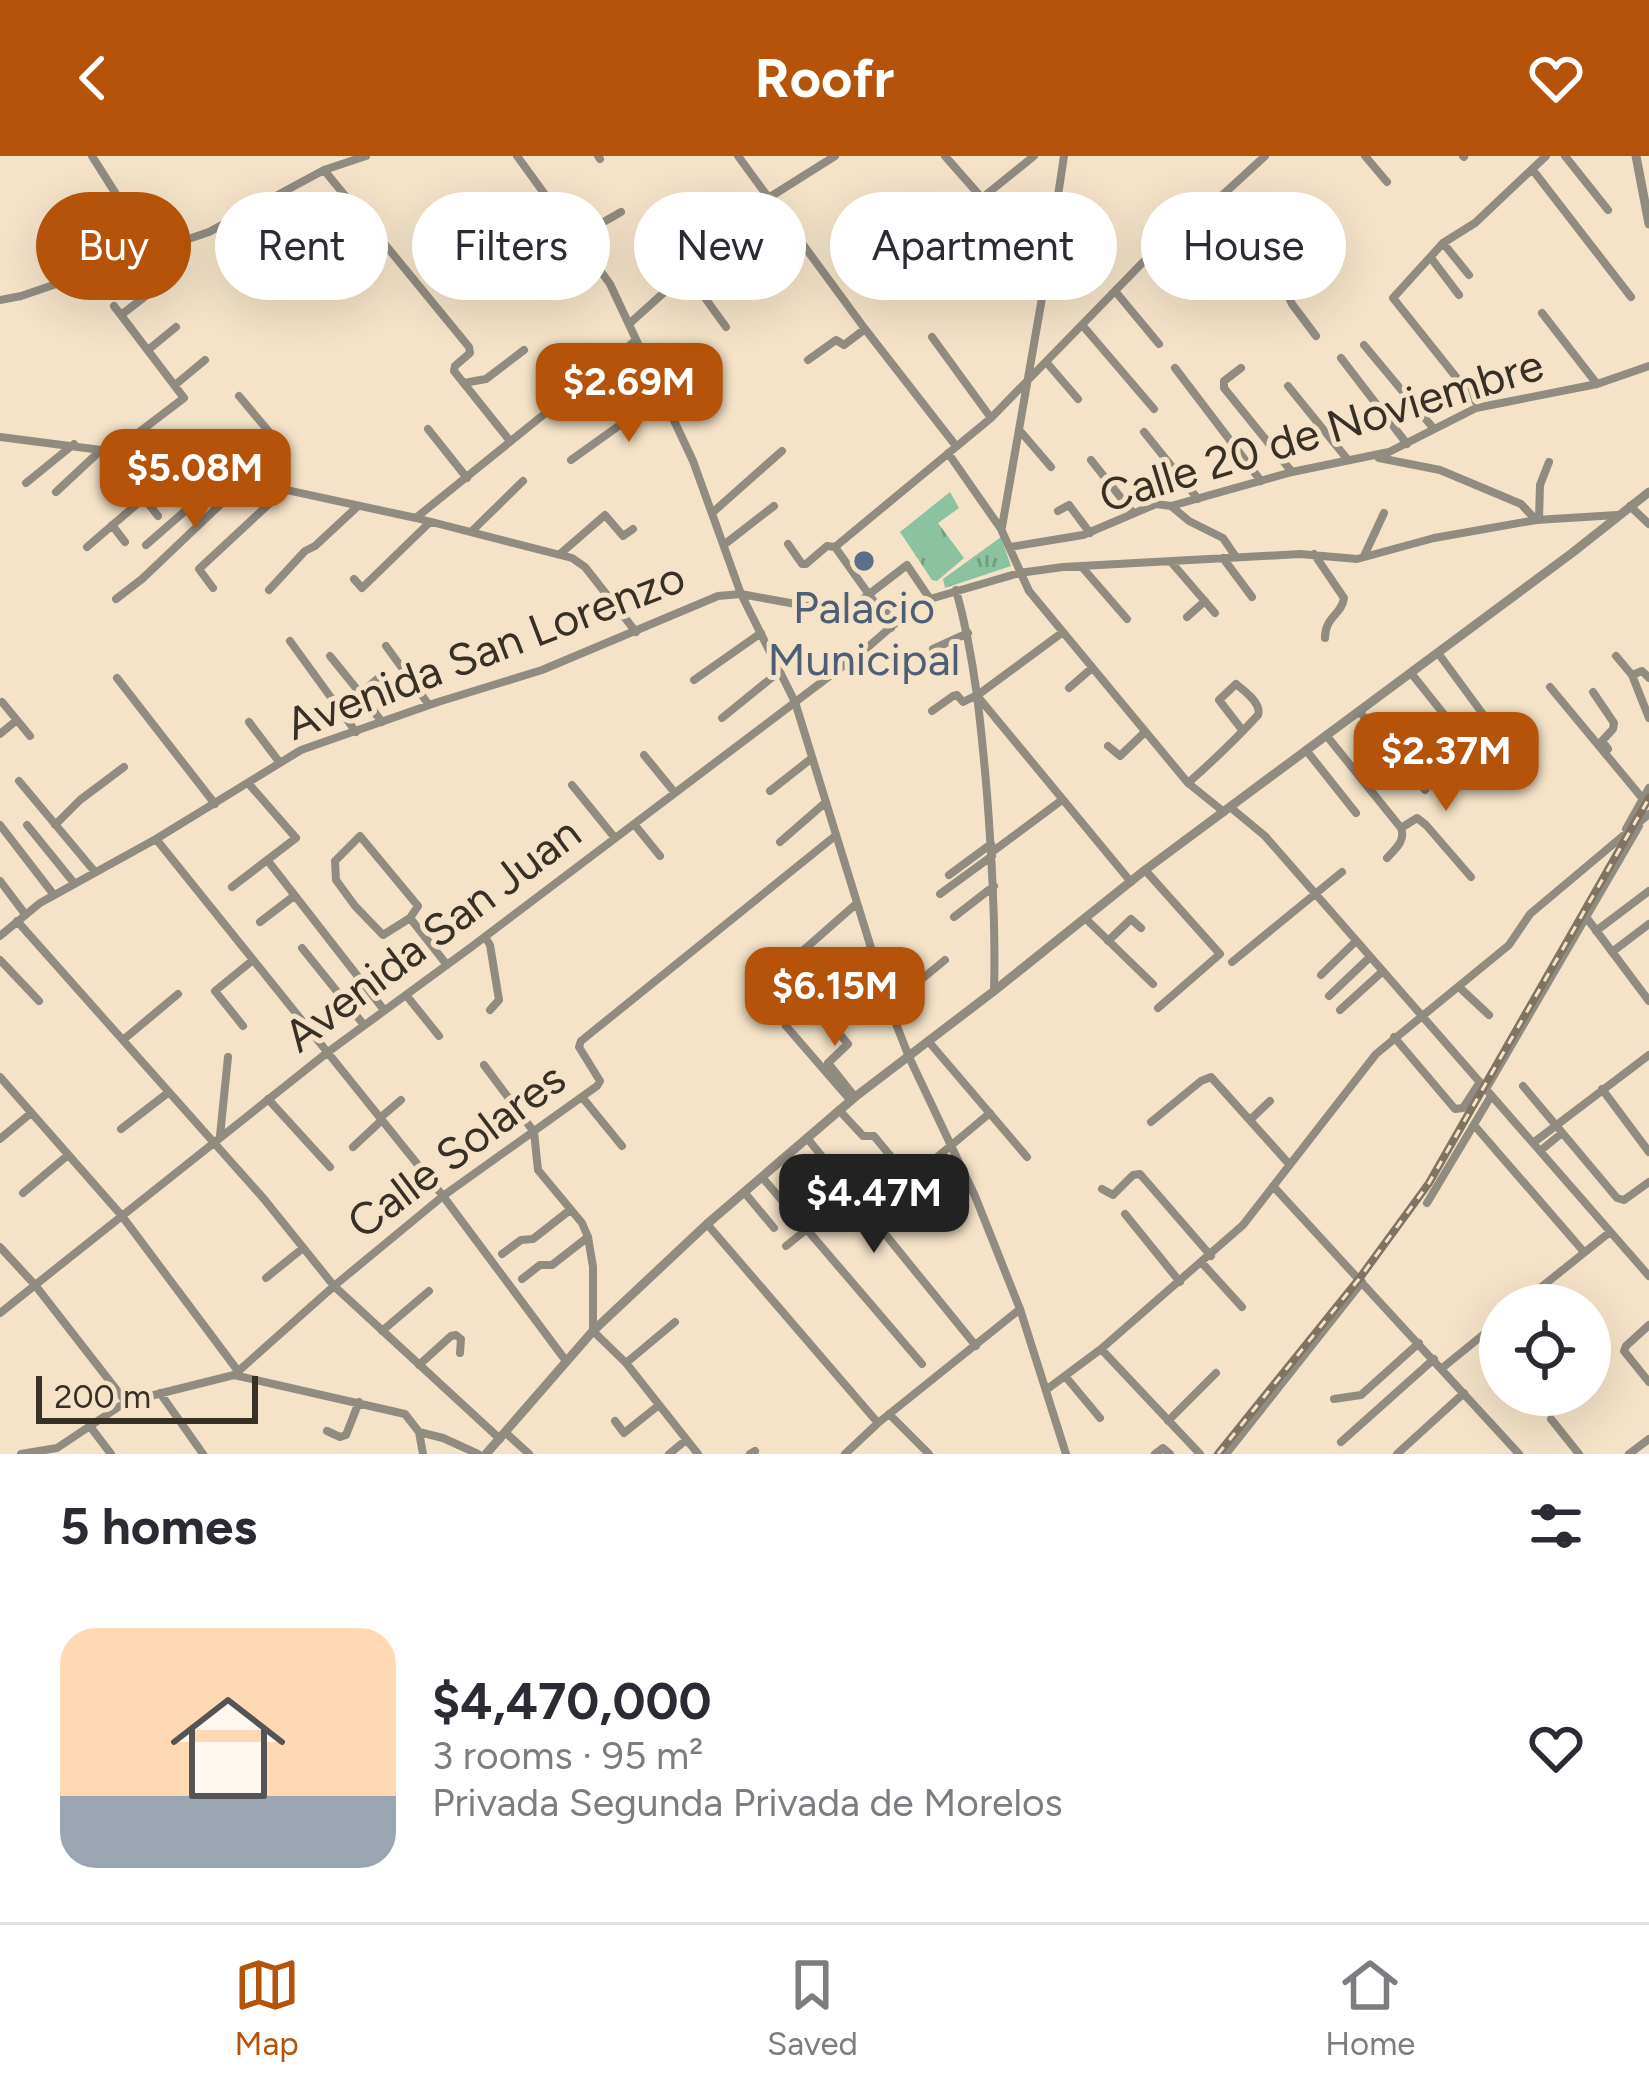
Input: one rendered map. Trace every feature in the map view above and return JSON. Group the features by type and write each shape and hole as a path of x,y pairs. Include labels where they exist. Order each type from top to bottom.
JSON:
{"street":[{"path":"92,156 115,192"},
{"path":"191,238 324,170 366,156"},
{"path":"517,156 543,192"},
{"path":"738,156 766,192"},
{"path":"778,192 833,156"},
{"path":"945,156 977,192"},
{"path":"989,192 1034,156"},
{"path":"1059,192 1064,156"},
{"path":"1226,192 1265,156"},
{"path":"1365,156 1387,182"},
{"path":"1480,407 1393,298 1443,243 1475,223 1546,156"},
{"path":"1564,156 1607,210"},
{"path":"1636,156 1649,224"},
{"path":"1532,169 1631,297"},
{"path":"324,170 470,350 453,369 510,441"},
{"path":"610,218 621,212"},
{"path":"1443,243 1469,275"},
{"path":"806,247 952,450 1001,529 1029,591 1188,783 1265,836 1649,1276"},
{"path":"1431,258 1459,295"},
{"path":"1117,289 1141,264"},
{"path":"610,284 693,461 741,593 795,701 890,1006 1020,1310 1066,1454"},
{"path":"0,300 36,291"},
{"path":"1117,293 1159,344"},
{"path":"121,315 140,300"},
{"path":"629,324 657,300"},
{"path":"706,300 725,327"},
{"path":"1001,529 1042,300"},
{"path":"788,544 802,564 827,546 835,547 991,418 1107,300"},
{"path":"1290,300 1316,337"},
{"path":"56,492 116,439 134,436 183,400 114,306"},
{"path":"1542,313 1598,384"},
{"path":"1083,326 1154,409"},
{"path":"148,350 176,327"},
{"path":"808,360 836,340 844,345 865,329"},
{"path":"932,337 991,418"},
{"path":"416,518 636,340"},
{"path":"1364,345 1434,429"},
{"path":"464,383 486,379 524,350"},
{"path":"1341,358 1407,444"},
{"path":"176,386 205,360"},
{"path":"1047,363 1078,399"},
{"name":"Calle 20 de Noviembre","path":"1010,547 1090,533 1156,504 1171,506 1292,472 1372,457 1480,407 1598,384 1649,366"},
{"path":"1175,368 1261,481"},
{"path":"1241,368 1224,381 1224,388 1292,472"},
{"path":"543,371 564,400"},
{"path":"1288,386 1348,460"},
{"path":"571,460 662,395"},
{"path":"116,598 282,451 239,396"},
{"path":"428,429 467,478"},
{"path":"1019,430 1051,467"},
{"path":"1144,432 1198,499"},
{"path":"0,437 74,444 416,518 572,558 585,567 636,632"},
{"path":"26,483 74,444"},
{"path":"712,513 782,451"},
{"path":"1372,457 1440,470 1521,505 1538,520"},
{"path":"1091,460 1133,513"},
{"path":"1538,520 1540,485 1549,462"},
{"path":"178,470 196,493"},
{"path":"87,548 178,470"},
{"path":"146,545 224,477"},
{"path":"471,532 523,482"},
{"path":"212,588 200,573 202,565 284,490"},
{"path":"482,1454 503,1436 593,1330 853,1099 1145,870 1649,493"},
{"path":"144,498 158,516"},
{"path":"269,590 305,551 358,506"},
{"path":"724,544 774,506"},
{"path":"1058,511 1070,506 1090,533"},
{"path":"1171,506 1223,538 1236,557"},
{"path":"1630,506 1649,524"},
{"path":"1364,557 1384,513"},
{"path":"558,554 605,515 622,536 633,529"},
{"name":"Avenida San Juan","path":"0,1313 216,1138 930,598 1019,573 1236,557 1314,554 1346,559 1538,520 1618,515"},
{"path":"354,579 362,588 430,522"},
{"path":"112,525 125,542"},
{"path":"835,547 880,610 907,614"},
{"path":"1314,554 1344,598 1327,623 1325,638"},
{"path":"1222,558 1252,597"},
{"path":"1171,562 1215,613"},
{"path":"845,613 907,565 930,598"},
{"path":"1081,566 1127,619"},
{"path":"614,602 633,588"},
{"path":"956,590 979,696 994,886 994,991"},
{"name":"Avenida San Lorenzo","path":"0,935 74,883 301,750 542,670 718,596 741,593 883,617 891,628"},
{"path":"1187,617 1205,601"},
{"path":"932,711 953,696 963,702 979,696 1063,632"},
{"path":"694,680 760,633"},
{"path":"933,649 968,633"},
{"path":"290,641 356,732"},
{"path":"386,646 429,705"},
{"path":"1438,653 1488,721"},
{"path":"330,656 382,722"},
{"path":"1616,656 1632,675 1649,718"},
{"path":"1069,688 1093,668"},
{"path":"722,718 779,671"},
{"path":"1632,675 1642,671 1649,678"},
{"path":"1411,673 1474,752"},
{"path":"360,693 381,676"},
{"path":"116,678 215,804"},
{"path":"1188,783 1243,731 1260,710 1236,684 1219,700 1243,731"},
{"path":"1550,687 1646,794"},
{"path":"1593,692 1614,723 1603,743 1646,794"},
{"path":"979,696 1131,882"},
{"path":"2,702 30,736"},
{"path":"1359,711 1425,790"},
{"path":"0,734 17,720"},
{"path":"249,722 280,764"},
{"path":"1108,746 1120,756 1145,732"},
{"path":"1326,735 1401,828 1401,842 1388,859"},
{"path":"1306,749 1356,813"},
{"path":"644,754 675,793"},
{"path":"770,791 812,758"},
{"path":"55,825 124,767"},
{"path":"19,781 95,872"},
{"path":"232,887 296,838 249,784"},
{"path":"572,785 615,838"},
{"path":"1622,836 1646,794"},
{"path":"940,894 1062,800"},
{"path":"780,842 826,802"},
{"path":"1046,1390 1101,1349 1244,1225 1361,1071 1394,1037 1509,945 1530,914 1646,817"},
{"path":"1427,1203 1474,1125 1486,1089 1646,817"},
{"path":"1401,828 1417,818 1426,824 1471,878"},
{"path":"634,824 660,856"},
{"path":"0,825 55,895"},
{"path":"27,826 74,883"},
{"path":"360,836 418,904 410,917 382,935 336,880 335,861 360,836"},
{"name":"Calle Solares","path":"21,1454 57,1448 127,1402 236,1373 443,1196 600,1081 579,1047 581,1041 835,836"},
{"path":"156,839 443,1196 566,1361"},
{"path":"949,875 992,851"},
{"path":"268,861 384,1010"},
{"path":"1145,870 1220,954 1158,1008"},
{"path":"1232,962 1342,872"},
{"path":"0,881 21,918 169,1092 216,1138 334,1286 419,1365 529,1454"},
{"path":"954,917 994,886"},
{"path":"1596,931 1649,891"},
{"path":"260,922 294,896"},
{"path":"782,969 856,904"},
{"path":"410,917 446,965"},
{"path":"1586,917 1645,988 1649,1000"},
{"path":"1085,918 1153,984"},
{"path":"1108,941 1130,920 1141,928"},
{"path":"1612,952 1649,924"},
{"path":"484,938 490,945 500,1000 490,1010"},
{"path":"1321,975 1355,941"},
{"path":"302,949 364,1025"},
{"path":"1329,996 1370,957"},
{"path":"0,960 39,1001"},
{"path":"243,1026 214,991 254,960"},
{"path":"890,1006 945,961"},
{"path":"1340,1010 1383,971"},
{"path":"1459,987 1490,1015"},
{"path":"123,1040 178,994"},
{"path":"406,995 439,1036"},
{"path":"811,1000 848,1044 829,1066 853,1099"},
{"path":"786,1026 853,1099"},
{"path":"1394,1037 1455,1109 1486,1089"},
{"path":"929,1042 1027,1157"},
{"path":"1536,1147 1649,1055"},
{"path":"216,1138 228,1057"},
{"path":"484,1065 534,1132 538,1170 588,1237 593,1330 626,1363 698,1454"},
{"path":"0,1077 122,1216 236,1373"},
{"path":"1151,1122 1211,1077 1289,1164"},
{"path":"1523,1086 1616,1198 1622,1200 1649,1182"},
{"path":"1602,1089 1649,1152"},
{"path":"122,1130 169,1092"},
{"path":"582,1097 622,1146"},
{"path":"268,1099 330,1167"},
{"path":"352,1147 401,1100"},
{"path":"1250,1120 1270,1102"},
{"path":"839,1111 863,1136 874,1136 909,1178 990,1113"},
{"path":"0,1139 31,1113"},
{"path":"1474,1125 1584,1252"},
{"path":"807,1138 976,1346"},
{"path":"23,1193 68,1155"},
{"path":"1102,1189 1115,1194 1136,1173 1141,1174 1211,1256"},
{"path":"762,1177 922,1364"},
{"path":"1273,1186 1519,1454"},
{"path":"744,1192 774,1228"},
{"path":"502,1254 521,1240 533,1239 571,1210"},
{"path":"1125,1214 1180,1282"},
{"path":"707,1224 878,1423"},
{"path":"786,1246 807,1228"},
{"path":"1545,1284 1610,1232"},
{"path":"522,1279 540,1265 552,1265 588,1237"},
{"path":"0,1247 127,1402"},
{"path":"266,1278 303,1248"},
{"path":"1202,1263 1242,1307"},
{"path":"1226,1454 1362,1282"},
{"path":"382,1331 429,1291"},
{"path":"845,1454 1020,1310"},
{"path":"626,1363 675,1322"},
{"path":"1649,1325 1624,1349 1649,1382"},
{"path":"419,1365 452,1336 461,1339 460,1353"},
{"path":"1441,1369 1479,1338"},
{"path":"1334,1400 1361,1395 1419,1343"},
{"path":"1101,1349 1200,1454"},
{"path":"1341,1442 1433,1360"},
{"name":"Calle Solares","path":"236,1373 405,1414 419,1432 482,1454"},
{"path":"1168,1420 1216,1373"},
{"path":"1065,1376 1100,1418"},
{"path":"160,1393 203,1454"},
{"path":"1397,1454 1464,1394"},
{"path":"327,1431 346,1435 359,1402"},
{"path":"624,1433 659,1405"},
{"path":"889,1414 928,1454"},
{"path":"1551,1419 1579,1454"},
{"path":"615,1421 632,1444"},
{"path":"89,1425 111,1454"},
{"path":"419,1432 423,1454"},
{"path":"669,1454 686,1439"},
{"path":"1629,1454 1649,1439"},
{"path":"1155,1454 1163,1448 1170,1454"}],"green space":[{"path":"950,492 959,508 938,523 964,558 937,581 900,532"},
{"path":"1001,537 1011,566 945,588 943,579"}],"railway":[{"path":"1218,1454 1359,1279 1429,1183 1649,798"}],"place":[{"name":"Palacio Municipal","path":"864,561"}]}
